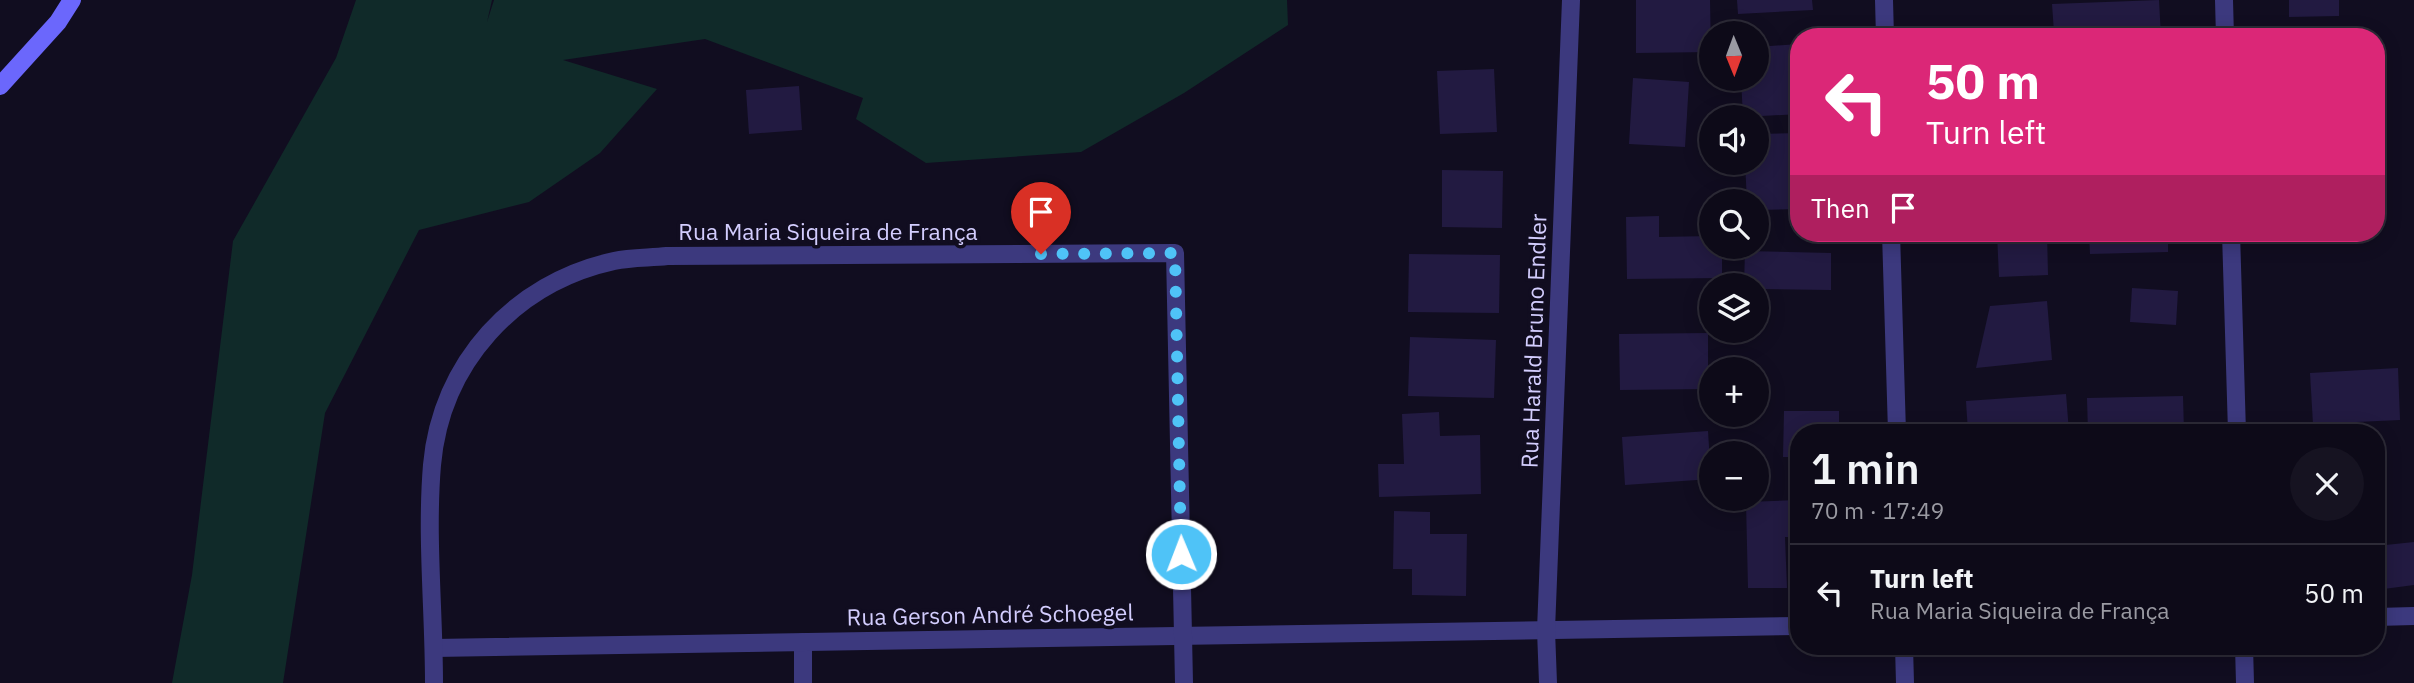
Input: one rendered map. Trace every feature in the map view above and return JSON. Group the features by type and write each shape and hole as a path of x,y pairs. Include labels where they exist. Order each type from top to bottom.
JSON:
{"main road":[{"path":"0,86 58,22 72,0"}],"street":[{"name":"Rua Harald Bruno Endler","path":"1548,683 1546,630 1571,0"},
{"path":"1884,0 1885,28"},
{"path":"2224,0 2225,28"},
{"path":"1891,242 1897,424"},
{"path":"2231,242 2237,424"},
{"name":"Rua Maria Siqueira de França","path":"434,683 429,519 432,462 442,415 459,372 497,321 533,295 614,261 667,256 1175,253 1183,635"},
{"path":"2385,617 2414,616"},
{"name":"Rua Gerson André Schoegel","path":"434,648 1790,626"},
{"path":"1183,635 1184,683"},
{"path":"803,642 803,683"},
{"path":"1904,655 1905,683"},
{"path":"2244,655 2245,683"}],"green space":[{"path":"356,0 492,0 487,22 494,0 1287,0 1288,25 1184,93 1081,152 926,163 856,119 863,98 705,39 563,60 657,89 600,153 529,202 419,230 325,413 283,683 172,683 192,575 233,241 336,58"}],"building":[{"path":"1636,0 1710,0 1710,21 1699,21 1699,52 1636,53"},
{"path":"1737,0 1812,0 1813,10 1738,14"},
{"path":"2159,0 2161,28 2054,28 2052,4"},
{"path":"2289,0 2339,0 2339,16 2289,17"},
{"path":"1790,45 1790,114 1769,116 1769,105 1742,105 1742,91 1769,91 1769,46"},
{"path":"1494,69 1497,132 1440,134 1437,71"},
{"path":"1633,78 1689,82 1685,147 1629,144"},
{"path":"799,86 802,130 749,134 746,90"},
{"path":"1790,133 1790,209 1769,210 1769,189 1746,189 1746,175 1769,175 1769,134"},
{"path":"1442,170 1503,171 1502,228 1442,227"},
{"path":"1659,216 1659,237 1699,236 1699,259 1722,259 1722,273 1699,273 1699,278 1627,279 1626,217"},
{"path":"1997,242 2047,242 2048,275 1999,277"},
{"path":"2089,242 2168,242 2168,252 2090,254"},
{"path":"1769,252 1831,253 1831,290 1769,289 1769,273 1744,273 1745,259 1769,259"},
{"path":"1409,254 1500,255 1499,313 1408,312"},
{"path":"2132,288 2178,291 2176,325 2130,322"},
{"path":"2047,301 2052,360 1976,368 1990,306"},
{"path":"1699,333 1699,343 1708,343 1708,357 1699,357 1699,389 1620,390 1619,334"},
{"path":"1410,337 1496,340 1494,398 1408,396"},
{"path":"2398,368 2400,420 2313,424 2310,373"},
{"path":"2066,394 2068,424 1967,424 1966,401"},
{"path":"2183,396 2184,424 2088,424 2087,398"},
{"path":"1784,411 1839,411 1839,424 1790,424 1790,457 1783,457"},
{"path":"1439,412 1440,436 1480,435 1481,494 1379,497 1378,464 1404,464 1402,414"},
{"path":"1708,431 1709,441 1699,441 1699,480 1625,485 1622,437"},
{"path":"1790,500 1790,537 1785,537 1787,588 1748,588 1746,511 1769,511 1769,501"},
{"path":"1394,511 1430,512 1430,534 1467,534 1466,596 1412,595 1412,569 1393,569"},
{"path":"2414,542 2414,585 2385,589 2385,545"}],"route":[{"path":"1041,254 1175,253 1181,554"}]}
